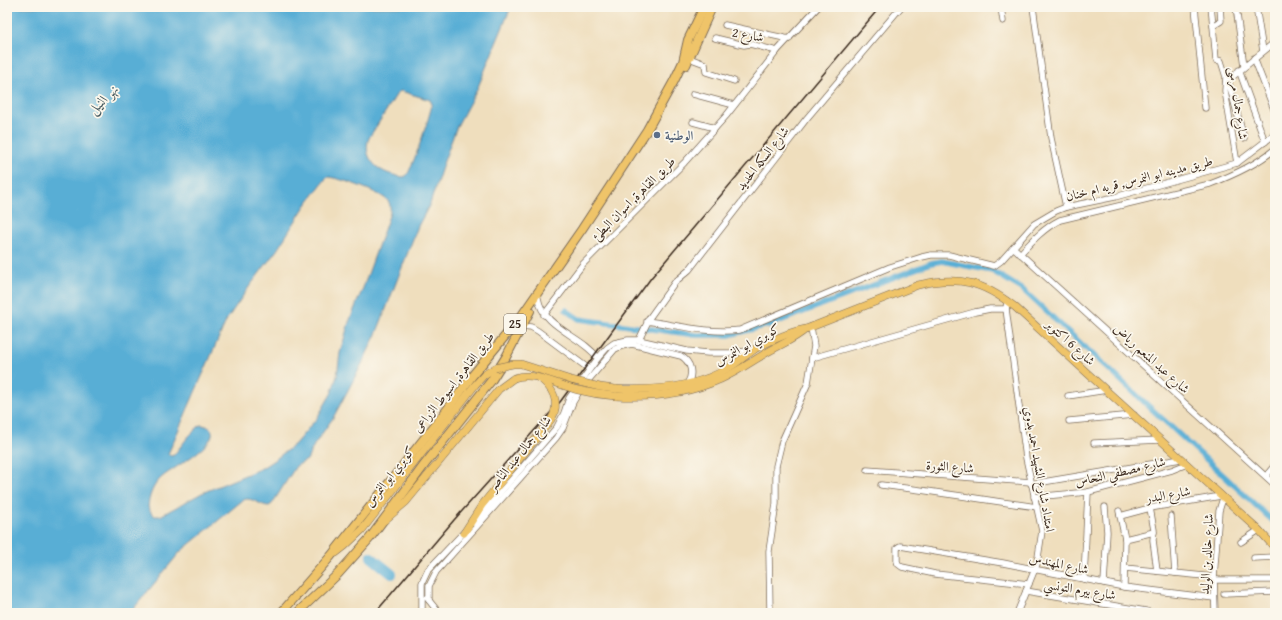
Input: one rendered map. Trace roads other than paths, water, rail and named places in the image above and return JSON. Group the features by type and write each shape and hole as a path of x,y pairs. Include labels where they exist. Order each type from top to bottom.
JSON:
{"highway":[{"name":"طريق القاهرة, اسيوط الزراعى","path":"282,613 331,556 472,376 520,318 590,218 638,145 666,98 683,62 688,40 704,7"},
{"name":"طريق القاهرة, اسيوط الزراعى","path":"298,613 338,574 359,550 491,381 506,357 538,298 572,251 659,117 689,58 712,7"}],"main road":[{"name":"شارع 6 اكتوبر","path":"808,328 908,288 930,282 953,280 976,284 997,293 1107,390 1259,530 1275,548"},
{"name":"كوبري ابو النمرس","path":"331,556 345,546 362,530 475,385 484,375 495,368 521,364 615,392 637,396 659,395 712,383 791,340 808,328"},
{"name":"كوبري ابو النمرس","path":"381,522 406,502 499,389 514,378 524,376 539,378 585,392 615,392 687,384 721,372 755,350 797,330 808,328"},
{"path":"464,533 482,505 547,425 554,414 555,402 551,389 539,378"}],"street":[{"name":"طريق القاهرة, اسوان البطئ","path":"544,315 583,264 674,174 716,128 777,51 818,7"},
{"name":"شارع السكه الحديد","path":"639,340 646,323 675,282 690,268 807,118 901,7"},
{"path":"1001,7 1003,21"},
{"path":"1033,7 1051,138 1066,207"},
{"path":"1195,7 1205,108"},
{"path":"1211,7 1213,26"},
{"name":"شارع جمال مرسى","path":"1220,7 1220,21 1213,26 1216,60 1221,61 1227,81 1225,91 1237,163"},
{"path":"1236,7 1241,68 1265,142"},
{"path":"1256,7 1263,51"},
{"path":"725,25 789,38"},
{"name":"شارع 2","path":"715,38 744,45 750,44 777,51"},
{"path":"1244,138 1227,81 1241,68 1274,43 1275,52"},
{"path":"689,58 705,65 706,72 734,81"},
{"path":"1254,58 1275,112"},
{"path":"694,94 734,105"},
{"path":"693,122 716,128"},
{"name":"طريق مدينه ابو النمرس, قريه ام خنان","path":"646,323 712,330 740,330 890,267 922,257 949,254 994,266 1014,248 1034,224 1056,211 1066,207 1115,197 1237,163 1275,134"},
{"name":"طريق مدينه ابو النمرس, قريه ام خنان","path":"1020,254 1045,229 1060,220 1210,184 1250,167 1275,149"},
{"name":"شارع عبد المنعم رياض","path":"1014,248 1275,485"},
{"path":"538,298 544,315 588,347 598,358"},
{"name":"امتداد شارع الشهيد احمد بدوي","path":"1007,301 1006,309 1019,414 1026,458 1042,533 1035,569 1017,613"},
{"path":"812,358 968,314 990,309 1006,309"},
{"path":"522,326 534,328 589,369"},
{"path":"770,613 769,551 776,504 776,466 782,441 808,383 814,346 808,328"},
{"name":"شارع جمال عبد الناصر","path":"422,613 422,583 428,570 494,500 557,427 569,398 589,369 607,348 614,343 628,340 639,340 687,351 708,353 733,353 755,350"},
{"name":"شارع جمال عبد الناصر","path":"429,600 429,586 436,572 556,438 563,428 573,402 580,390 613,351 622,346 632,344 681,356 687,361 690,367 690,378 687,384"},
{"path":"1068,396 1107,390"},
{"path":"1069,421 1134,415"},
{"path":"1094,443 1160,440"},
{"name":"شارع الثورة","path":"867,470 1031,483 1184,462"},
{"name":"شارع مصطفي النحاس","path":"1034,497 1088,492 1172,470 1184,462"},
{"path":"1266,476 1275,465"},
{"path":"881,485 934,491 989,501 1037,507"},
{"path":"1084,579 1088,492"},
{"name":"شارع البدر","path":"1125,539 1120,513 1222,497"},
{"name":"شارع خالد بن الوليد","path":"1215,613 1214,579 1219,511 1222,497"},
{"path":"1104,583 1107,532 1105,507"},
{"path":"1150,508 1154,532 1153,540 1157,571"},
{"path":"1171,516 1174,573"},
{"path":"1241,542 1259,530"},
{"path":"1124,587 1125,539 1154,532"},
{"name":"شارع المهندس","path":"1029,584 935,574 902,567 896,561 896,548 900,546 1035,569 1124,587 1214,598"},
{"path":"1254,558 1275,557"},
{"path":"1125,568 1214,579 1275,580"},
{"path":"422,589 439,613"},
{"name":"شارع بيرم التونسي","path":"1026,591 1153,613"},
{"path":"1224,594 1275,592"}],"water":[{"name":"نهر النيل","path":"7,7 511,7 478,87 457,126 430,204 418,226 377,332 361,366 333,418 314,445 307,460 296,466 272,504 266,506 250,499 243,500 180,552 130,613 7,613","holes":["401,91 430,100 432,104 425,130 412,165 409,172 403,177 387,173 376,166 372,162 367,151 369,138 398,92","327,177 350,182 369,190 384,198 390,204 390,213 349,322 340,353 337,376 331,394 317,418 295,444 277,458 262,468 202,493 160,516 155,516 148,507 150,496 155,485 165,475 201,449 212,435 210,428 200,425 188,437 174,455 171,456 168,454 227,319 277,250 305,206"]}],"waterway":[{"path":"566,310 579,319 696,335 729,335 772,324 931,263 942,261 992,271 1022,289 1275,523"},
{"path":"371,557 392,574"}],"railway":[{"path":"375,613 454,520 560,402 651,278 880,7"}],"place":[{"name":"الوطنية","path":"657,135"}]}
